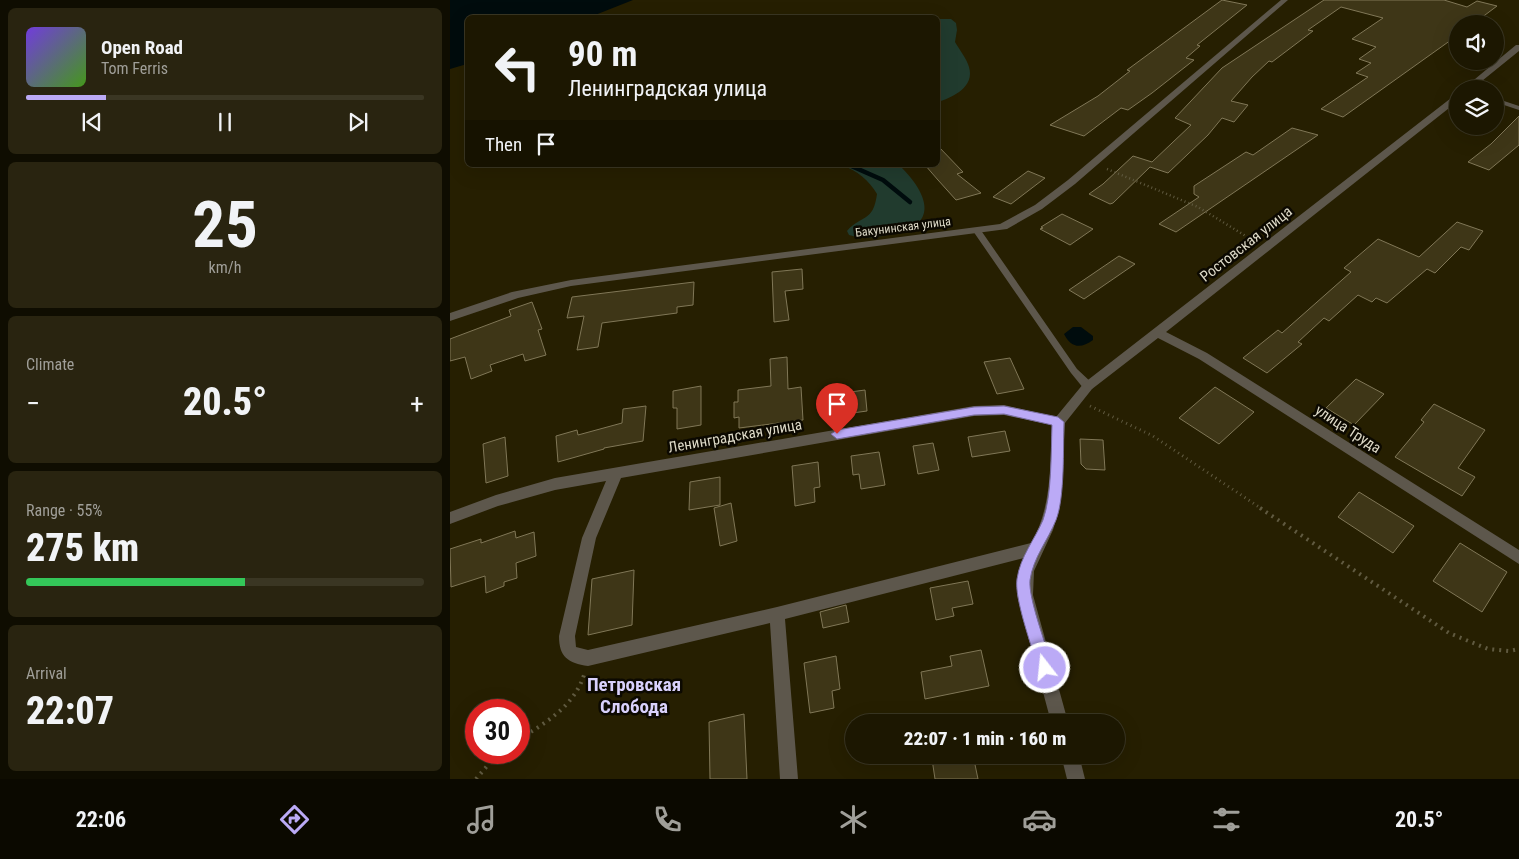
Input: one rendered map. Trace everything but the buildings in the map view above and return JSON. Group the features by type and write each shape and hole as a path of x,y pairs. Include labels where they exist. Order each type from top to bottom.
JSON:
{"street":[{"name":"Бакунинская улица","path":"450,317 516,295 572,283 1003,228 1021,219 1095,164 1216,57 1285,0"},
{"path":"1479,80 1517,50"},
{"name":"Ростовская улица","path":"1058,422 1088,386 1449,104"},
{"name":"улица Труда","path":"1157,332 1203,356 1519,558"},
{"name":"Ленинградская улица","path":"450,518 496,501 555,484 974,411 1004,410 1058,422"},
{"path":"1058,422 1055,486 1050,519 1034,549 1024,580 1025,595 1058,714"},
{"path":"616,473 589,538 567,636 567,648 570,654 588,658 777,614 1034,549"},
{"path":"777,614 790,779"},
{"path":"1072,764 1076,779"}],"lane":[{"path":"1504,103 1519,108"},
{"path":"976,231 1074,371 1088,386"}],"path":[{"path":"1095,164 1198,207 1217,217 1265,249"},
{"path":"1076,400 1153,436 1440,628 1465,642 1488,649 1511,652 1519,649"},
{"path":"530,733 543,725 566,706 583,680 588,658"},
{"path":"476,779 489,764"}],"green space":[{"path":"940,19 951,19 956,23 955,42 967,61 970,74 966,86 940,101"},
{"path":"846,167 901,167 917,187 923,198 925,208 923,217 916,225 905,231 873,237 849,235 847,231 873,210 877,194 870,184"}],"shaded area":[{"path":"450,0 633,0 595,15 465,15 465,65 450,69"},
{"path":"1073,327 1081,327 1093,336 1093,340 1080,346 1073,344 1064,334"}],"waterway":[{"path":"854,167 883,180 910,202"}],"district":[{"name":"Петровская Слобода","path":"634,695"}],"route":[{"path":"837,434 974,411 1004,410 1058,422 1055,486 1050,519 1034,549 1024,580 1025,595 1045,668"}]}
